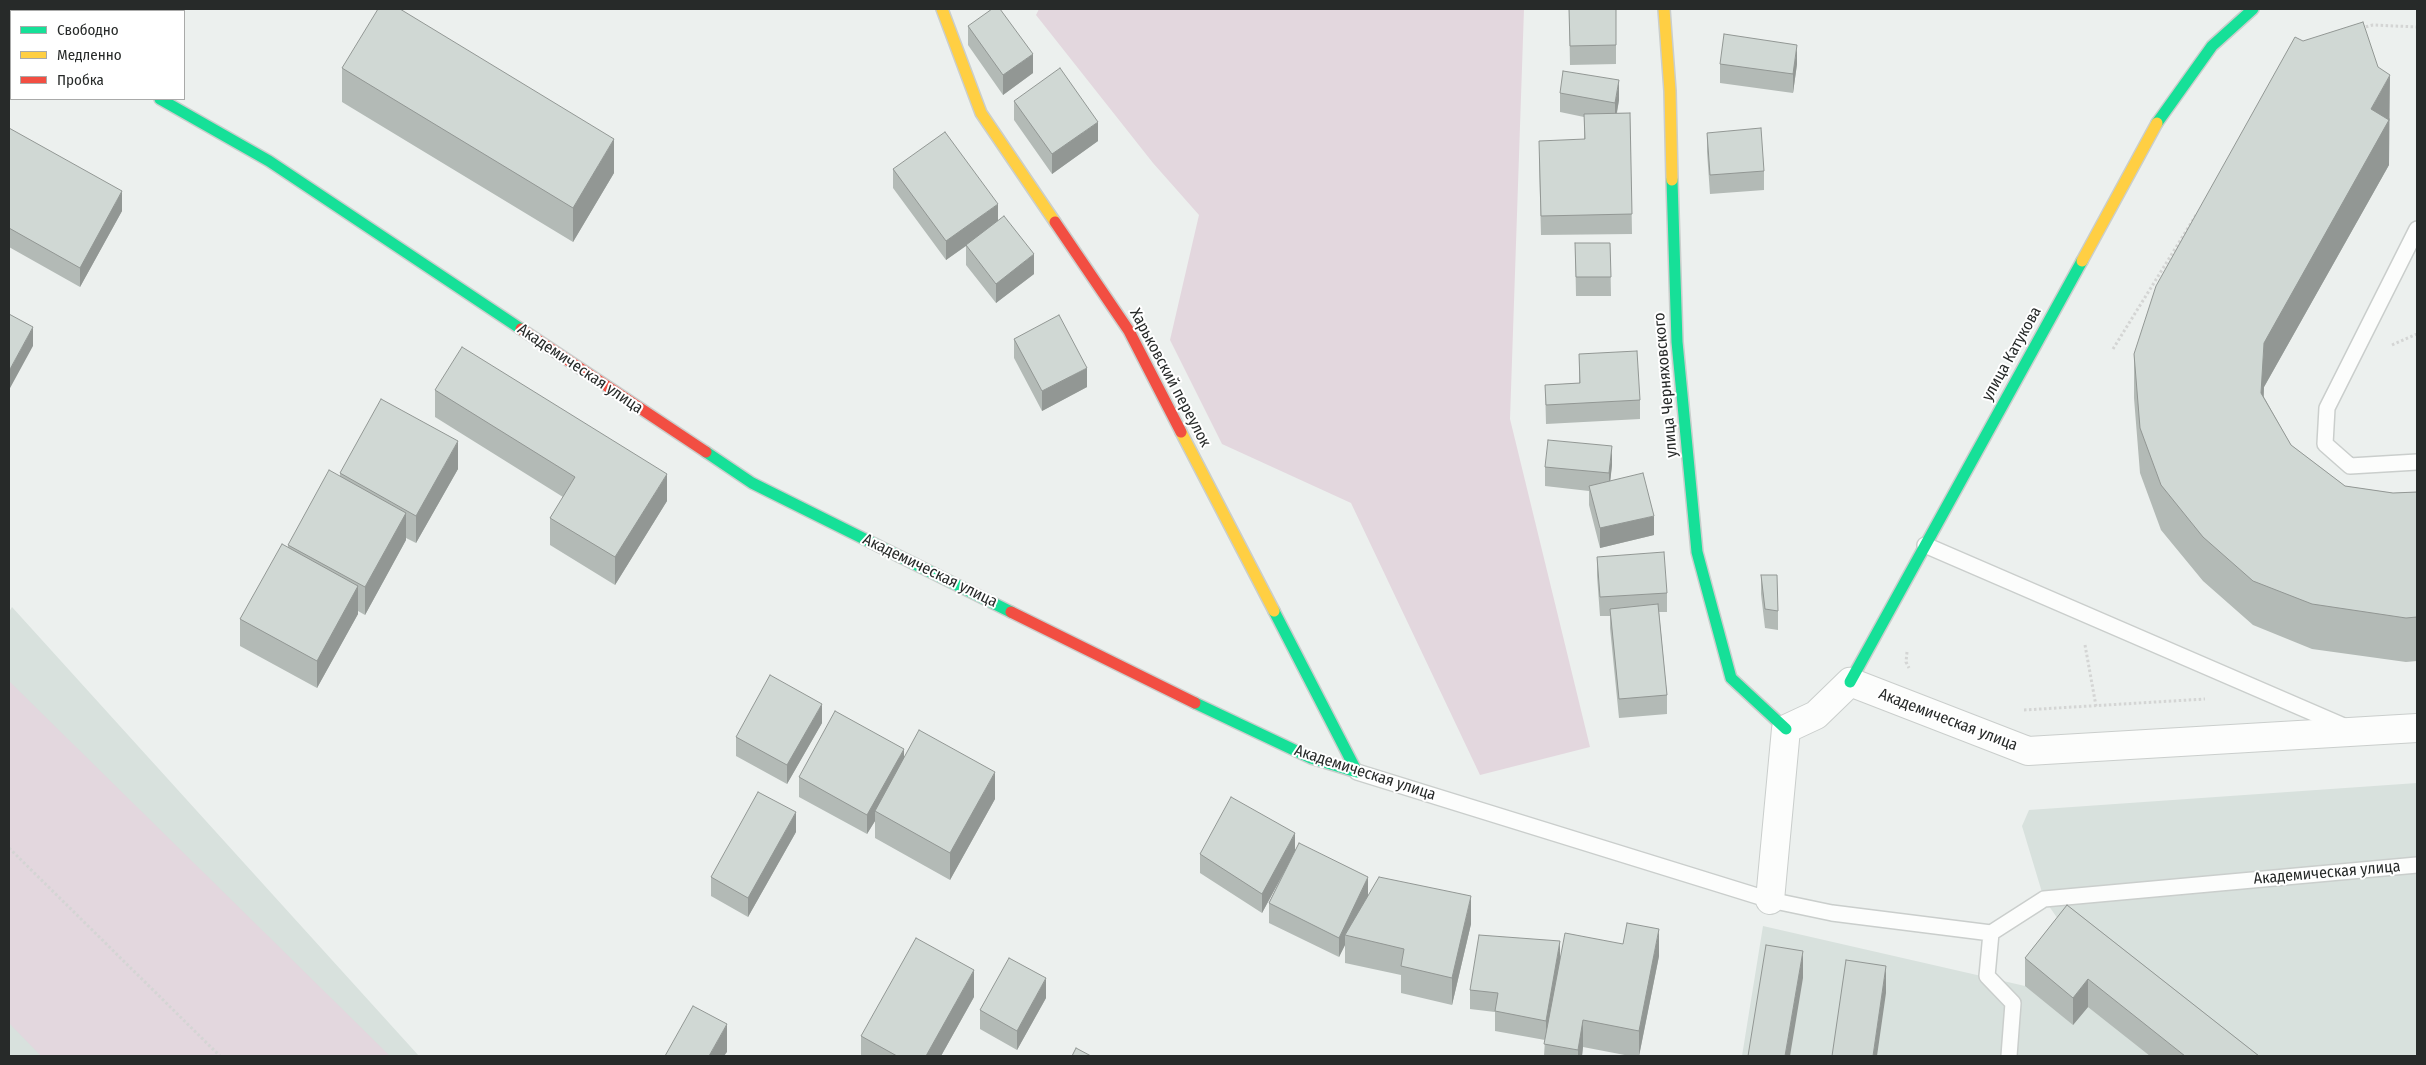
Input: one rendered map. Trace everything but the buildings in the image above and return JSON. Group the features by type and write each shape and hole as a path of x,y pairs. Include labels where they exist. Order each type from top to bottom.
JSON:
{"street":[{"name":"Харьковский переулок","path":"942,9 980,114 1129,331 1357,772"},
{"name":"улица Черняховского","path":"1664,9 1670,92 1677,342 1697,552 1731,678 1786,729"},
{"name":"улица Катукова","path":"1850,682 2162,115 2212,46 2253,9"},
{"name":"Академическая улица","path":"162,100 269,161 752,483 1266,738 1311,758 1357,772"},
{"name":"Академическая улица","path":"1850,682 2028,751 2417,728"},
{"path":"1770,900 1786,729 1816,715 1850,682"}],"lane":[{"path":"2417,229 2327,408 2325,444 2350,466 2417,462"},
{"path":"1925,546 2357,732"},
{"name":"Академическая улица","path":"1357,772 1770,900 1832,913 1991,933 2044,899 2417,865"},
{"path":"1991,933 1987,976 2013,1003 2009,1056"}],"path":[{"path":"2355,29 2372,25 2417,27"},
{"path":"2113,349 2200,208"},
{"path":"2079,612 2096,706"},
{"path":"1908,646 1906,662 1910,670"},
{"path":"2017,711 2213,698"},
{"path":"9,848 220,1056"}],"shaded area":[{"path":"1039,9 1524,9 1510,419 1590,747 1480,775 1351,503 1222,444 1170,340 1199,215 1153,163 1036,15"},
{"path":"12,607 419,1056 9,1056 9,612"},
{"path":"9,681 390,1056 41,1056 9,1023"},
{"path":"2417,783 2417,1056 1742,1056 1763,926 2025,986 2067,932 2044,899 2022,826 2029,810"}],"traffic: fast":[{"path":"2157,123 2212,46 2253,9"},
{"path":"162,100 269,161 521,329"},
{"path":"1672,180 1677,342 1697,552 1731,678 1786,729"},
{"path":"1850,682 2082,261"},
{"path":"706,452 752,483 1011,612"},
{"path":"1274,611 1357,772"},
{"path":"1195,703 1311,758 1357,772"}],"traffic: slow":[{"path":"942,9 981,113 1055,222"},
{"path":"1664,9 1670,91 1672,180"},
{"path":"2082,261 2157,123"},
{"path":"1181,432 1274,611"}],"traffic: jam":[{"path":"1055,222 1129,331 1181,432"},
{"path":"521,329 706,452"},
{"path":"1011,612 1195,703"}]}
